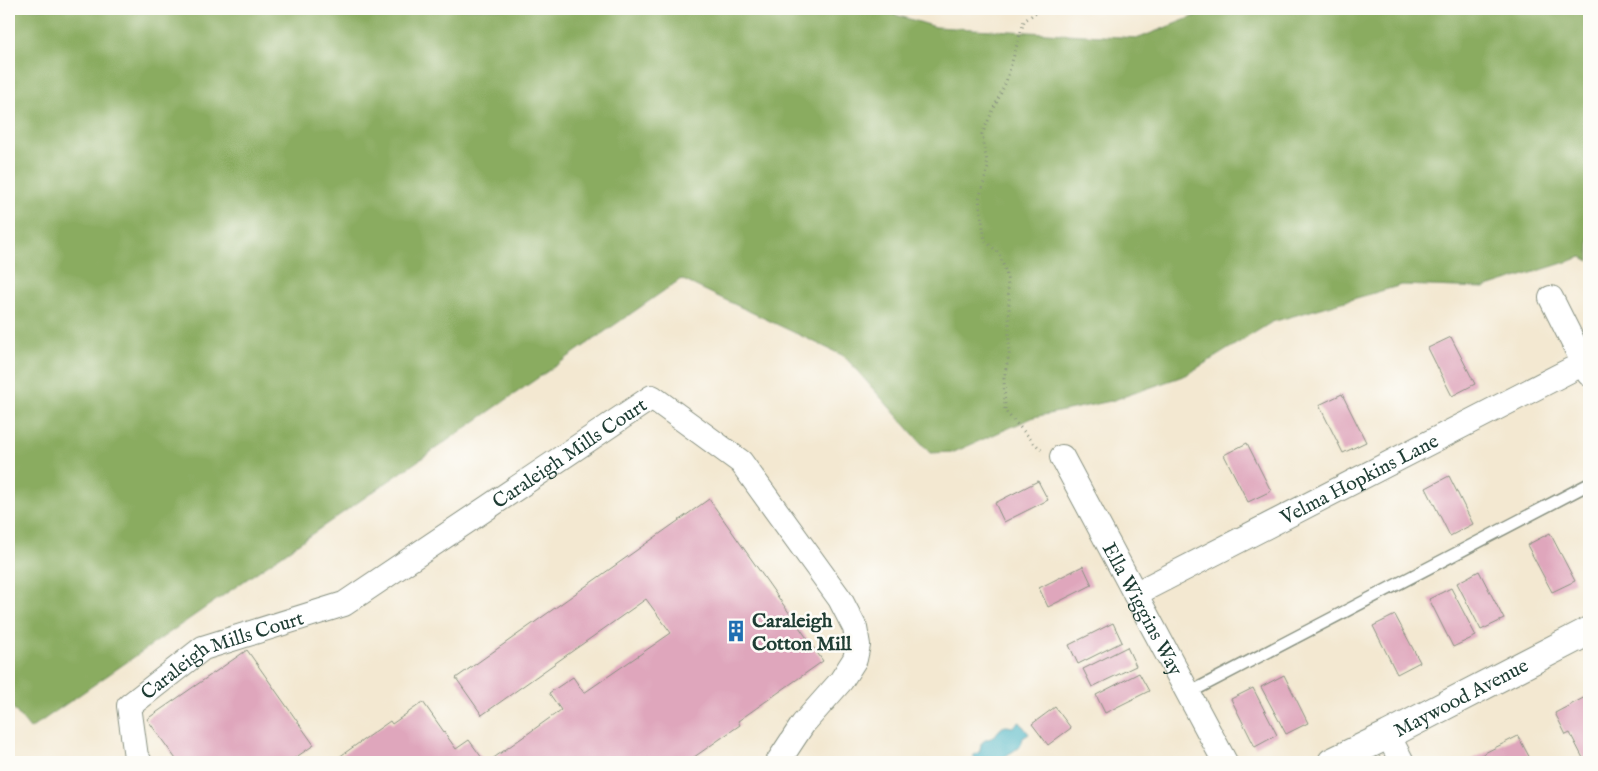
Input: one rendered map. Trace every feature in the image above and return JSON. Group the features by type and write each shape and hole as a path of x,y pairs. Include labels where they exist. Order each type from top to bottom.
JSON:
{"main road":[{"name":"Maywood Avenue","path":"1332,762 1589,631"}],"street":[{"path":"1551,298 1586,369"},
{"name":"Velma Hopkins Lane","path":"1135,594 1586,369"},
{"name":"Caraleigh Mills Court","path":"140,762 136,758 129,706 203,648 344,604 652,398 741,462 840,600 854,628 858,645 855,659 842,681 803,724 778,762"},
{"name":"Ella Wiggins Way","path":"1053,456 1135,594 1225,762"},
{"path":"1388,735 1402,762"}],"lane":[{"path":"1187,694 1589,484"}],"path":[{"path":"1042,9 1024,21 1006,82 982,134 988,168 979,199 985,240 999,254 1007,276 1009,354 1004,379 1004,411 1053,456"},
{"path":"1054,9 1062,9"}],"green space":[{"path":"9,9 876,9 936,27 1139,38 1212,9 1589,9 1589,261 1582,257 1484,288 1402,285 1272,322 1186,375 1111,401 1034,417 954,452 930,453 844,356 681,279 30,729 9,703"}],"water":[{"path":"1020,722 1029,734 1023,738 1022,743 1017,749 1001,762 978,762 973,756 980,751 983,741 992,737 1002,727 1012,727"}],"building":[{"path":"1451,337 1475,384 1452,396 1428,348"},
{"path":"1342,394 1366,442 1343,453 1319,405"},
{"path":"1247,443 1271,491 1248,502 1224,455"},
{"path":"1449,476 1473,524 1450,536 1426,488"},
{"path":"1038,481 1048,500 1004,522 995,503"},
{"name":"Caraleigh Cotton Mill","path":"709,499 823,661 738,721 740,725 687,762 488,762 561,710 549,693 573,677 584,693 671,633 646,599 482,715 456,678"},
{"path":"1550,533 1575,581 1552,592 1527,545"},
{"path":"1083,566 1092,585 1048,607 1039,588"},
{"path":"1479,571 1504,619 1481,630 1457,583"},
{"path":"1451,588 1476,636 1453,647 1429,599"},
{"path":"1395,615 1420,662 1397,674 1373,626"},
{"path":"1113,623 1122,642 1078,664 1069,645"},
{"path":"1127,647 1136,666 1092,687 1083,669"},
{"path":"247,650 314,745 289,762 178,762 147,719"},
{"path":"1139,673 1149,691 1105,713 1096,695"},
{"path":"1284,675 1308,723 1286,734 1261,687"},
{"path":"1253,688 1277,735 1255,747 1231,699"},
{"path":"1589,695 1589,762 1585,762 1570,733 1566,735 1555,713"},
{"path":"423,702 456,749 469,740 485,762 332,762 390,721 392,724"},
{"path":"1055,707 1071,728 1048,745 1032,724"},
{"path":"1518,736 1532,762 1467,762"}],"place":[{"name":"Caraleigh Cotton Mill","path":"736,631"}]}
